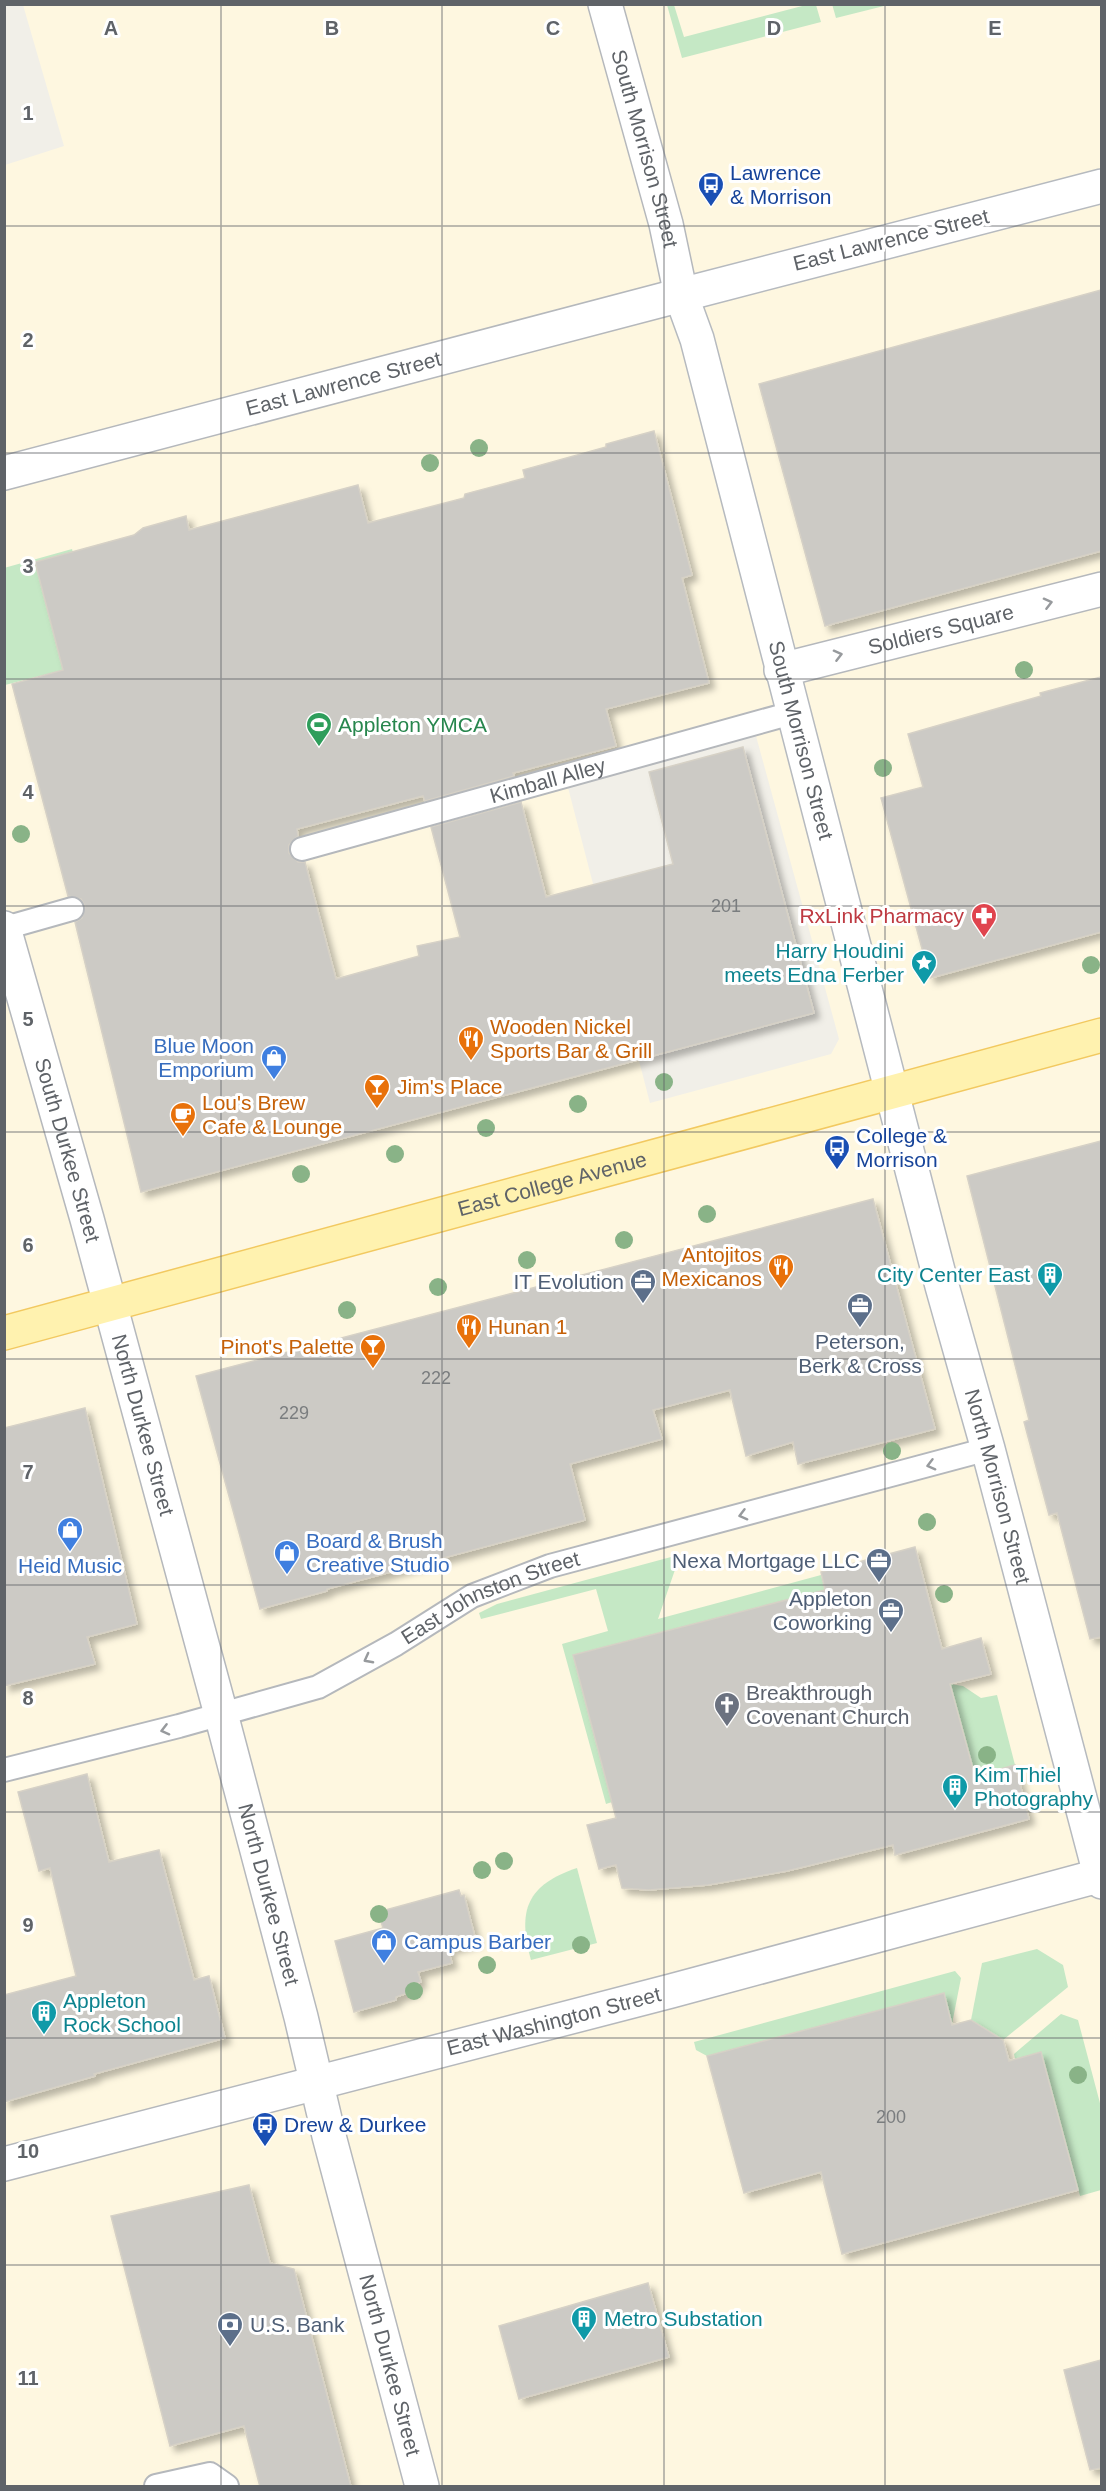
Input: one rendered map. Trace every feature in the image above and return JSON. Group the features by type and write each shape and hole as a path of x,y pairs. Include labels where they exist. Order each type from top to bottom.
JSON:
{"main road":[{"name":"East College Avenue","path":"4,1333 1101,1035"}],"street":[{"name":"South Morrison Street","path":"605,4 666,224 681,295 697,339 892,1092"},
{"name":"East Lawrence Street","path":"4,473 1101,186"},
{"name":"Soldiers Square","path":"782,670 1101,589"},
{"name":"South Durkee Street","path":"4,928 11,971 110,1303"},
{"name":"North Morrison Street","path":"892,1092 1101,1877"},
{"name":"North Durkee Street","path":"110,1303 301,2017 315,2083 422,2487"},
{"name":"East Washington Street","path":"4,2164 1101,1877"}],"lane":[{"name":"Kimball Alley","path":"302,849 792,713"},
{"path":"4,928 72,909"},
{"name":"East Johnston Street","path":"4,1770 318,1687 396,1644 472,1596 550,1566 988,1449"},
{"path":"156,2487 210,2474 227,2487"}],"shaded area":[{"path":"23,5 1101,5 1101,2486 5,2486 5,165 64,146","holes":["753,725 839,1039 831,1054 650,1103 565,776"]}],"green space":[{"path":"832,4 888,4 888,5 836,18"},
{"path":"667,5 674,5 684,37 806,5 816,5 821,22 682,58"},
{"path":"72,549 79,575 41,586 63,670 5,685 4,568"},
{"path":"671,1557 675,1558 677,1564 658,1619 821,1575 825,1590 573,1655 612,1802 606,1804 562,1644 608,1631 596,1589 481,1619 479,1613 497,1604"},
{"path":"950,1684 963,1686 981,1698 997,1695 1015,1765 975,1776"},
{"path":"577,1868 597,1943 531,1960 525,1927 530,1902 537,1891 547,1883"},
{"path":"1037,1949 1063,1965 1068,1987 1003,2040 971,2020 982,1963"},
{"path":"955,1971 961,1978 952,2024 944,1996 937,1995 707,2056 696,2050 694,2042"},
{"path":"1061,2014 1078,2020 1101,2107 1101,2190 1080,2196 1044,2062 1036,2054 1015,2059 1014,2054"}],"building":[{"path":"1101,290 1101,551 825,626 759,384"},
{"name":"Appleton YMCA","path":"654,431 692,575 682,578 709,683 606,709 616,746 513,773 514,776 425,801 423,796 297,829 298,836 289,845 289,853 298,862 305,862 336,979 419,956 417,946 460,937 431,827 521,802 546,897 673,864 649,772 743,747 814,1013 141,1192 75,922 82,918 85,906 81,899 68,896 12,684 63,670 35,562 134,535 143,528 186,516 189,530 358,485 368,523 464,498 465,494 525,478 523,470"},
{"path":"1101,677 1101,932 930,978 881,798 923,787 908,734 1041,696 1040,693"},
{"name":"City Center East","path":"1101,1141 1101,1637 1090,1639 1057,1513 1049,1515 1024,1422 1029,1420 967,1176"},
{"path":"873,1199 935,1429 798,1464 793,1442 746,1456 730,1390 653,1410 662,1439 570,1464 585,1520 260,1609 196,1376"},
{"name":"Heid Music","path":"85,1408 137,1624 87,1637 95,1664 4,1686 4,1428"},
{"name":"Breakthrough Covenant Church","path":"915,1547 942,1649 981,1638 991,1674 950,1684 975,1776 1015,1765 1029,1819 895,1855 893,1845 787,1871 708,1885 649,1890 622,1888 616,1865 599,1869 587,1825 616,1818 573,1655 825,1590 821,1572"},
{"path":"87,1774 109,1862 159,1850 194,1980 209,1976 225,2038 94,2074 95,2076 4,2102 4,1995 76,1976 50,1868 39,1871 18,1792"},
{"path":"459,1890 461,1896 464,1895 476,1941 448,1949 452,1963 418,1972 421,1982 414,1984 416,1990 396,1997 396,2000 354,2012 335,1941 383,1928 378,1912"},
{"path":"944,1993 952,2025 971,2020 1003,2040 1009,2061 1041,2052 1078,2190 842,2254 821,2172 744,2193 707,2056"},
{"name":"U.S. Bank","path":"249,2185 270,2263 294,2269 351,2487 260,2487 244,2426 170,2446 111,2216"},
{"name":"Metro Substation","path":"648,2283 669,2357 519,2399 499,2326"},
{"path":"1101,2360 1101,2468 1090,2470 1064,2370"}],"place":[{"name":"Lawrence & Morrison","path":"711,208"},
{"name":"Appleton YMCA","path":"319,748"},
{"name":"RxLink Pharmacy","path":"984,939"},
{"name":"Harry Houdini meets Edna Ferber","path":"924,986"},
{"name":"Wooden Nickel Sports Bar & Grill","path":"471,1062"},
{"name":"Blue Moon Emporium","path":"274,1081"},
{"name":"Jim's Place","path":"377,1110"},
{"name":"Lou's Brew Cafe & Lounge","path":"183,1138"},
{"name":"College & Morrison","path":"837,1171"},
{"name":"Antojitos Mexicanos","path":"781,1290"},
{"name":"City Center East","path":"1050,1298"},
{"name":"IT Evolution","path":"643,1305"},
{"name":"Peterson, Berk & Cross","path":"860,1329"},
{"name":"Hunan 1","path":"469,1350"},
{"name":"Pinot's Palette","path":"373,1370"},
{"name":"Heid Music","path":"70,1553"},
{"name":"Board & Brush Creative Studio","path":"287,1576"},
{"name":"Nexa Mortgage LLC","path":"879,1584"},
{"name":"Appleton Coworking","path":"891,1634"},
{"name":"Breakthrough Covenant Church","path":"727,1728"},
{"name":"Kim Thiel Photography","path":"955,1810"},
{"name":"Campus Barber","path":"384,1965"},
{"name":"Appleton Rock School","path":"44,2036"},
{"name":"Drew & Durkee","path":"265,2148"},
{"name":"Metro Substation","path":"584,2342"},
{"name":"U.S. Bank","path":"230,2348"}]}
